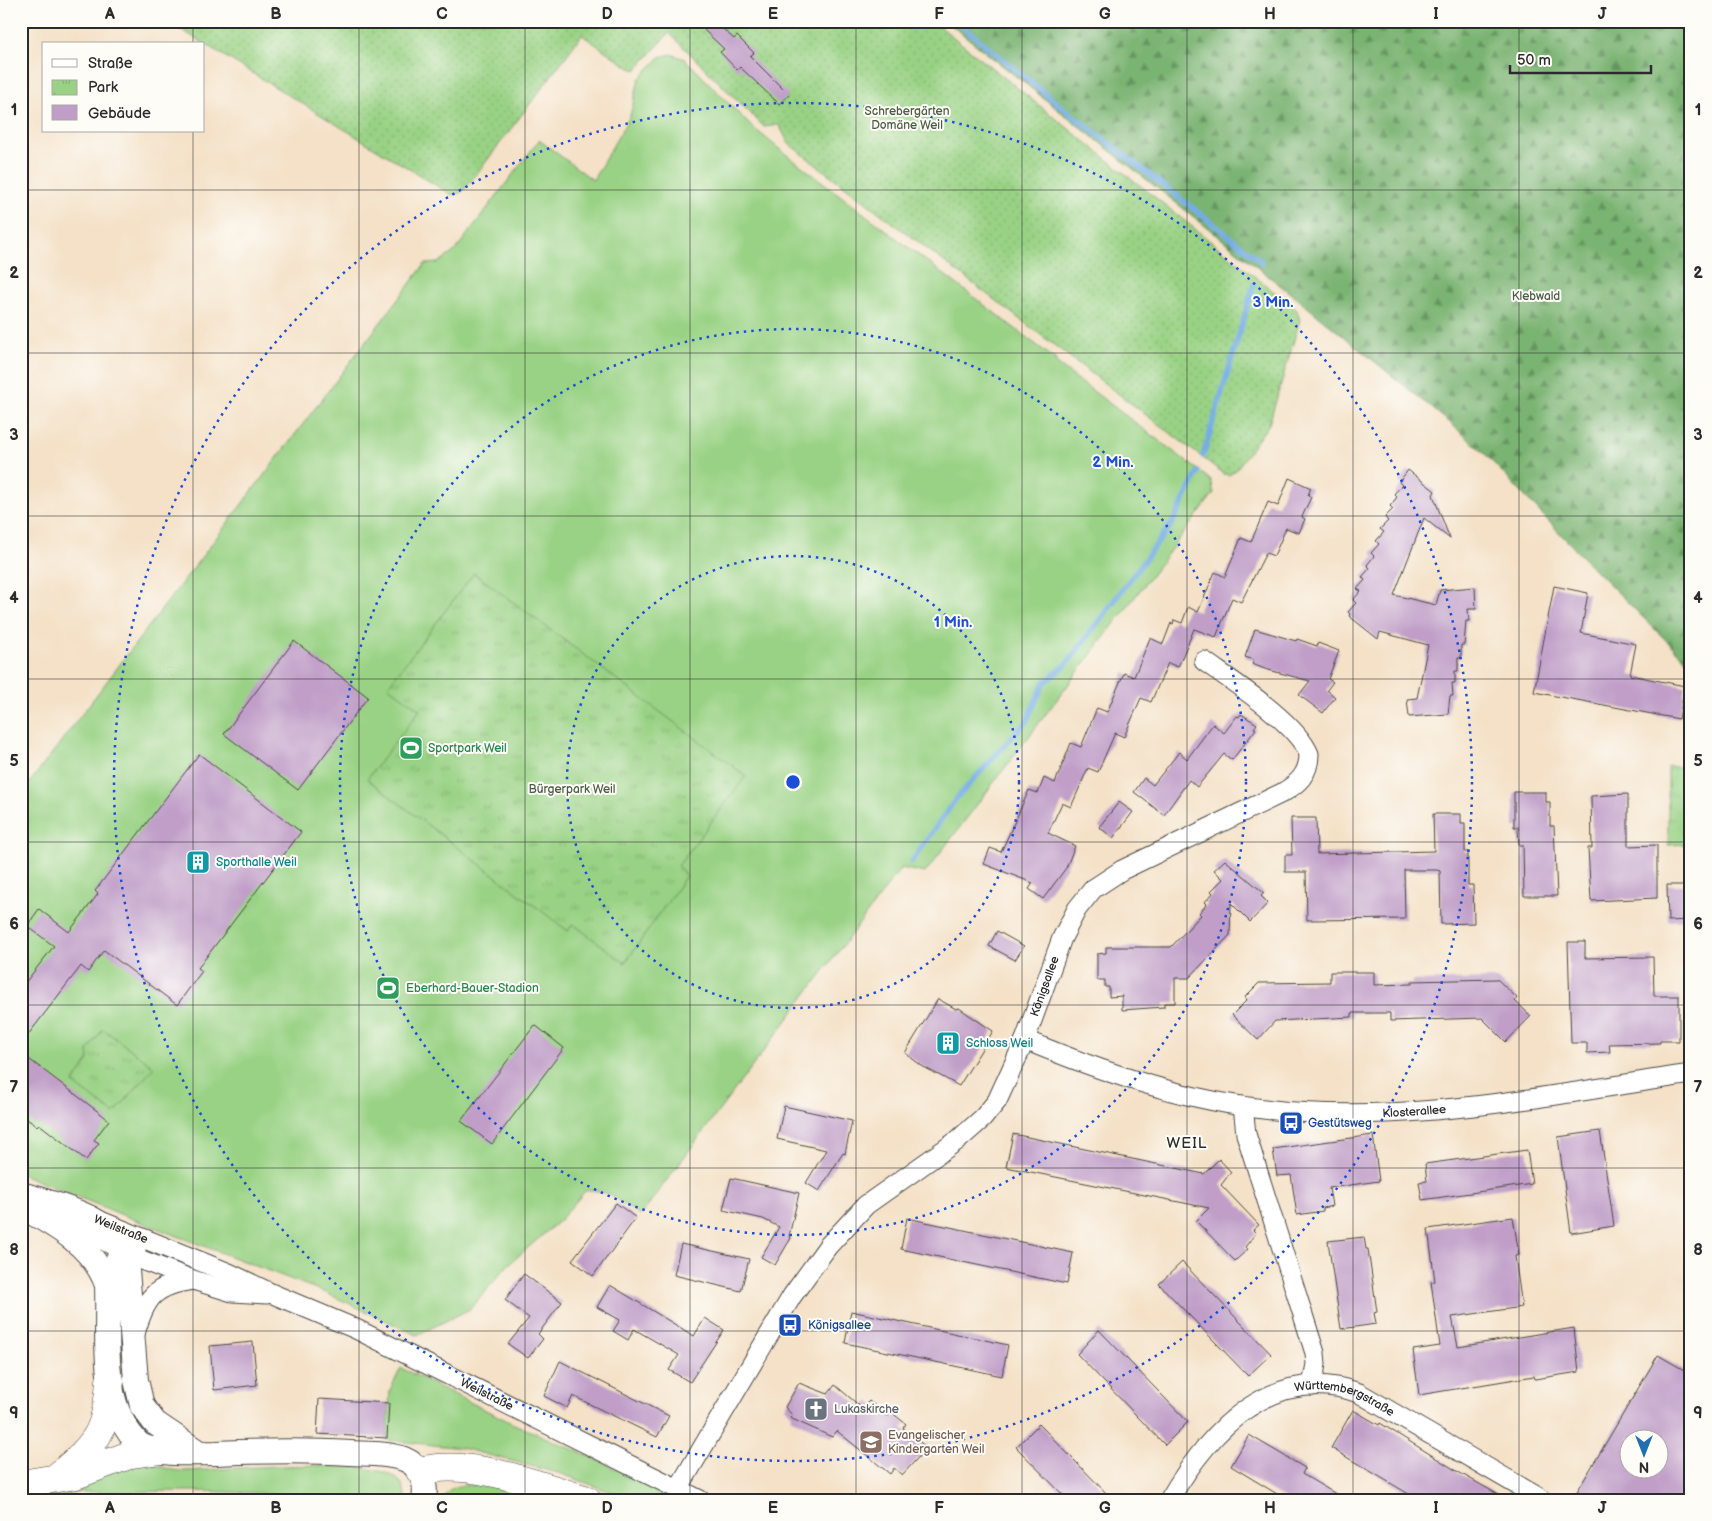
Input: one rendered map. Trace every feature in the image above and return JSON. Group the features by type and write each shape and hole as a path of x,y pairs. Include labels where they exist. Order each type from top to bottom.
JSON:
{"highway":[{"path":"55,1479 88,1449 100,1433 108,1408 110,1381"},
{"path":"21,1484 84,1472 132,1454 161,1450"},
{"path":"423,1488 441,1467 478,1471 587,1500"}],"main road":[{"name":"Weilstraße","path":"21,1194 90,1217"},
{"path":"30,1212 88,1252 100,1269 107,1286 110,1381 114,1400 131,1435 140,1445 161,1450 200,1453 304,1451 375,1454 403,1459 423,1488"},
{"path":"90,1217 110,1233 125,1252 129,1311 134,1337 136,1380 142,1406 156,1423 200,1453"}],"street":[{"name":"Königsallee","path":"678,1489 792,1296 819,1256 844,1226 866,1205 958,1140 983,1118 1002,1092 1025,1040 1062,938 1077,909 1093,889 1122,870 1282,793 1299,782 1304,775 1309,754 1301,740 1268,708 1204,661"},
{"name":"Klosterallee","path":"1025,1040 1095,1067 1152,1085 1242,1106 1322,1113 1410,1112 1484,1104 1691,1074"},
{"path":"1242,1106 1246,1134 1315,1352 1316,1364 1312,1386"},
{"name":"Weilstraße","path":"30,1212 74,1228 125,1252 193,1280 232,1292 273,1294"},
{"name":"Weilstraße","path":"90,1217 237,1276 273,1294 356,1329 700,1500"},
{"path":"107,1286 113,1264 118,1255 125,1252 168,1248"},
{"path":"134,1337 143,1308 156,1292 173,1283 193,1280"},
{"name":"Württembergstraße","path":"1169,1500 1200,1454 1232,1420 1273,1393 1295,1387 1312,1386 1339,1387 1365,1396 1543,1500"}],"green space":[{"name":"Schrebergärten Domäne Weil","path":"167,21 933,21 1297,310 1300,320 1269,424 1235,471 1229,475 1224,474 789,144 779,125 764,127 669,33 636,70 630,68 582,35 462,192 452,195 205,44 205,42 201,42"},
{"name":"Klebwald","path":"946,21 1691,21 1691,665 1589,564 1483,452 1449,422 1295,297"},
{"name":"Sportpark Weil","path":"671,54 685,59 750,125 778,148 1055,359 1057,364 1202,473 1211,481 1214,493 925,873 901,868 640,1216 609,1194 592,1190 585,1191 560,1220 508,1265 470,1309 417,1335 324,1292 21,1174 21,794 425,264 438,263 454,252 539,140 593,180 630,116 639,79 660,57"},
{"name":"Bürgerpark Weil","path":"474,573 746,776 678,866 686,876 625,963 573,924 568,931 367,779 420,710 388,686"},
{"path":"1668,766 1691,768 1691,844 1668,845"},
{"path":"103,1029 154,1067 114,1114 73,1083 89,1059 88,1051"},
{"path":"401,1368 514,1424 596,1459 679,1500 632,1500 562,1474 461,1448 387,1440 390,1390"},
{"path":"131,1462 183,1471 295,1466 358,1467 382,1472 397,1479 404,1488 405,1500 351,1500 258,1493 195,1491 81,1492 21,1500 21,1493"},
{"path":"484,1483 550,1500 442,1500 446,1494 456,1487"}],"building":[{"path":"714,21 734,39 737,36 754,53 750,56 789,95 779,104 740,67 737,70 720,52 724,49 704,30"},
{"path":"1408,470 1435,491 1433,495 1450,539 1424,518 1394,595 1436,605 1440,590 1475,587 1476,609 1468,609 1469,621 1466,621 1464,645 1461,645 1461,658 1458,658 1458,671 1455,671 1455,683 1452,683 1453,696 1450,696 1448,714 1409,717 1407,699 1417,698 1428,645 1380,632 1378,639 1349,616 1348,612 1356,603 1353,600 1361,591 1357,589 1365,580 1362,577 1370,568 1367,565 1374,556 1371,553 1379,544 1376,541 1384,532 1380,529 1388,521 1385,517 1393,509 1390,506 1397,497 1394,494 1402,485 1399,482"},
{"path":"1289,478 1311,488 1308,495 1311,497 1302,517 1305,519 1299,533 1286,528 1274,556 1266,553 1241,602 1232,598 1216,637 1194,629 1178,667 1168,663 1151,702 1141,698 1124,737 1115,733 1098,772 1088,768 1071,807 1062,803 1048,833 1075,846 1066,868 1043,899 1029,889 1033,883 984,864 990,848 1001,852 1029,790 1038,793 1044,778 1055,783 1071,743 1081,747 1097,708 1107,712 1124,673 1134,677 1150,638 1163,644 1171,623 1173,624 1174,620 1182,623 1188,607 1198,612 1215,572 1225,577 1241,538 1251,542 1268,502 1278,506"},
{"path":"1554,586 1588,593 1581,633 1636,644 1630,675 1685,686 1679,719 1534,692"},
{"path":"1255,629 1317,646 1318,643 1339,651 1328,679 1333,682 1327,690 1335,697 1323,713 1299,695 1310,681 1265,669 1252,664 1254,660 1245,657"},
{"path":"294,641 368,697 298,790 224,734"},
{"path":"1241,714 1257,724 1254,728 1256,729 1232,760 1224,754 1197,787 1189,780 1164,815 1134,792 1144,778 1153,785 1179,752 1187,759 1213,724 1224,733 1237,716 1239,717"},
{"name":"Sporthalle Weil","path":"199,754 301,832 198,968 202,971 177,1005 104,950 88,972 81,966 21,1044 21,988 54,946 27,926 39,909 69,932 98,894 95,891"},
{"path":"1514,792 1546,792 1546,802 1550,802 1550,826 1554,826 1557,896 1524,896 1523,845 1519,845 1518,827 1514,827"},
{"path":"1628,794 1628,846 1657,845 1657,898 1591,901 1588,848 1592,848 1591,796"},
{"path":"1119,802 1133,812 1113,838 1099,827"},
{"path":"1433,814 1461,814 1461,823 1465,823 1465,852 1468,852 1468,885 1473,885 1474,923 1441,924 1440,871 1437,870 1404,870 1405,919 1307,920 1306,872 1285,872 1285,855 1292,855 1291,818 1316,818 1317,854 1434,851"},
{"path":"1225,860 1264,893 1261,896 1268,903 1250,922 1231,903 1230,935 1189,978 1175,978 1175,1003 1164,1003 1164,1007 1122,1010 1122,996 1109,997 1109,987 1105,987 1105,980 1097,980 1097,954 1106,953 1106,947 1171,947 1201,915 1199,913 1207,904 1205,902 1213,893 1211,891 1223,879 1214,870"},
{"path":"1667,885 1691,885 1691,920 1668,921"},
{"path":"997,931 1024,946 1015,960 989,946"},
{"path":"1568,942 1585,942 1585,958 1653,957 1654,996 1679,996 1679,1041 1609,1044 1610,1052 1587,1053 1587,1043 1571,1043"},
{"path":"1330,972 1374,972 1374,985 1412,984 1412,981 1497,979 1517,998 1515,1001 1531,1016 1506,1042 1482,1018 1390,1021 1390,1013 1352,1013 1352,1017 1275,1021 1258,1040 1232,1015 1247,1000 1245,997 1259,983 1330,982"},
{"name":"Schloss Weil","path":"938,999 956,1009 959,1008 993,1031 959,1086 922,1066 905,1053"},
{"path":"535,1025 564,1048 492,1144 461,1121"},
{"path":"21,1053 109,1120 94,1140 99,1143 86,1160 39,1124 37,1126 21,1115"},
{"path":"784,1106 852,1121 845,1154 843,1153 819,1191 806,1183 826,1150 777,1139"},
{"path":"1600,1131 1614,1226 1571,1233 1558,1137"},
{"path":"1013,1134 1204,1174 1219,1159 1231,1172 1221,1185 1259,1225 1253,1230 1256,1233 1245,1247 1248,1249 1235,1261 1196,1221 1209,1208 1006,1167"},
{"path":"1373,1135 1379,1181 1329,1188 1332,1206 1323,1208 1323,1211 1297,1215 1291,1175 1277,1176 1273,1149"},
{"path":"1527,1150 1532,1184 1422,1200 1419,1182 1427,1181 1425,1164"},
{"path":"731,1178 799,1193 789,1236 791,1238 775,1265 761,1257 779,1227 763,1219 723,1210"},
{"path":"616,1203 636,1218 593,1276 572,1260"},
{"path":"1513,1217 1519,1255 1515,1256 1522,1307 1452,1317 1458,1347 1574,1328 1579,1372 1535,1379 1534,1376 1419,1395 1413,1350 1440,1346 1431,1282 1435,1281 1428,1229"},
{"path":"907,1218 1073,1253 1067,1284 901,1249"},
{"path":"1364,1237 1366,1249 1368,1249 1377,1312 1374,1313 1376,1324 1341,1329 1328,1241"},
{"path":"681,1244 749,1259 741,1291 674,1275"},
{"path":"1182,1262 1271,1354 1248,1376 1159,1284"},
{"path":"524,1274 562,1302 538,1334 543,1339 528,1358 508,1344 529,1318 505,1300"},
{"path":"610,1285 694,1336 705,1318 724,1330 690,1382 669,1370 679,1355 634,1329 628,1340 613,1331 620,1320 597,1307"},
{"path":"851,1311 1008,1345 1002,1376 845,1343"},
{"path":"1099,1330 1188,1422 1165,1445 1077,1354"},
{"path":"253,1342 257,1385 214,1390 210,1346"},
{"path":"1658,1355 1691,1374 1691,1500 1572,1500"},
{"path":"560,1361 669,1416 657,1437 573,1396 567,1408 544,1396"},
{"name":"Evangelischer Kindergarten Weil","path":"799,1383 828,1394 835,1385 862,1408 869,1401 888,1416 891,1412 906,1424 903,1428 927,1448 902,1475 894,1468 890,1474 837,1431 832,1437 790,1418 792,1415 785,1407"},
{"path":"319,1399 389,1403 387,1438 317,1434"},
{"path":"1353,1410 1379,1425 1380,1423 1460,1473 1508,1500 1419,1500 1331,1448"},
{"path":"1039,1424 1113,1500 1068,1500 1016,1447"},
{"path":"1249,1435 1305,1468 1302,1474 1346,1500 1287,1500 1231,1466"}],"waterway":[{"path":"956,21 1058,104 1261,261 1261,264"},
{"path":"1203,456 1254,284"},
{"path":"912,861 955,800 1026,722 1044,683 1066,665 1173,522 1198,472"}],"place":[{"name":"Sportpark Weil","path":"411,748"},
{"name":"Sporthalle Weil","path":"198,862"},
{"name":"Eberhard-Bauer-Stadion","path":"388,988"},
{"name":"Schloss Weil","path":"948,1043"},
{"name":"Gestütsweg","path":"1291,1123"},
{"name":"Königsallee","path":"790,1325"},
{"name":"Lukaskirche","path":"816,1409"},
{"name":"Evangelischer Kindergarten Weil","path":"871,1442"}],"district":[{"name":"WEIL","path":"1187,1143"}]}
